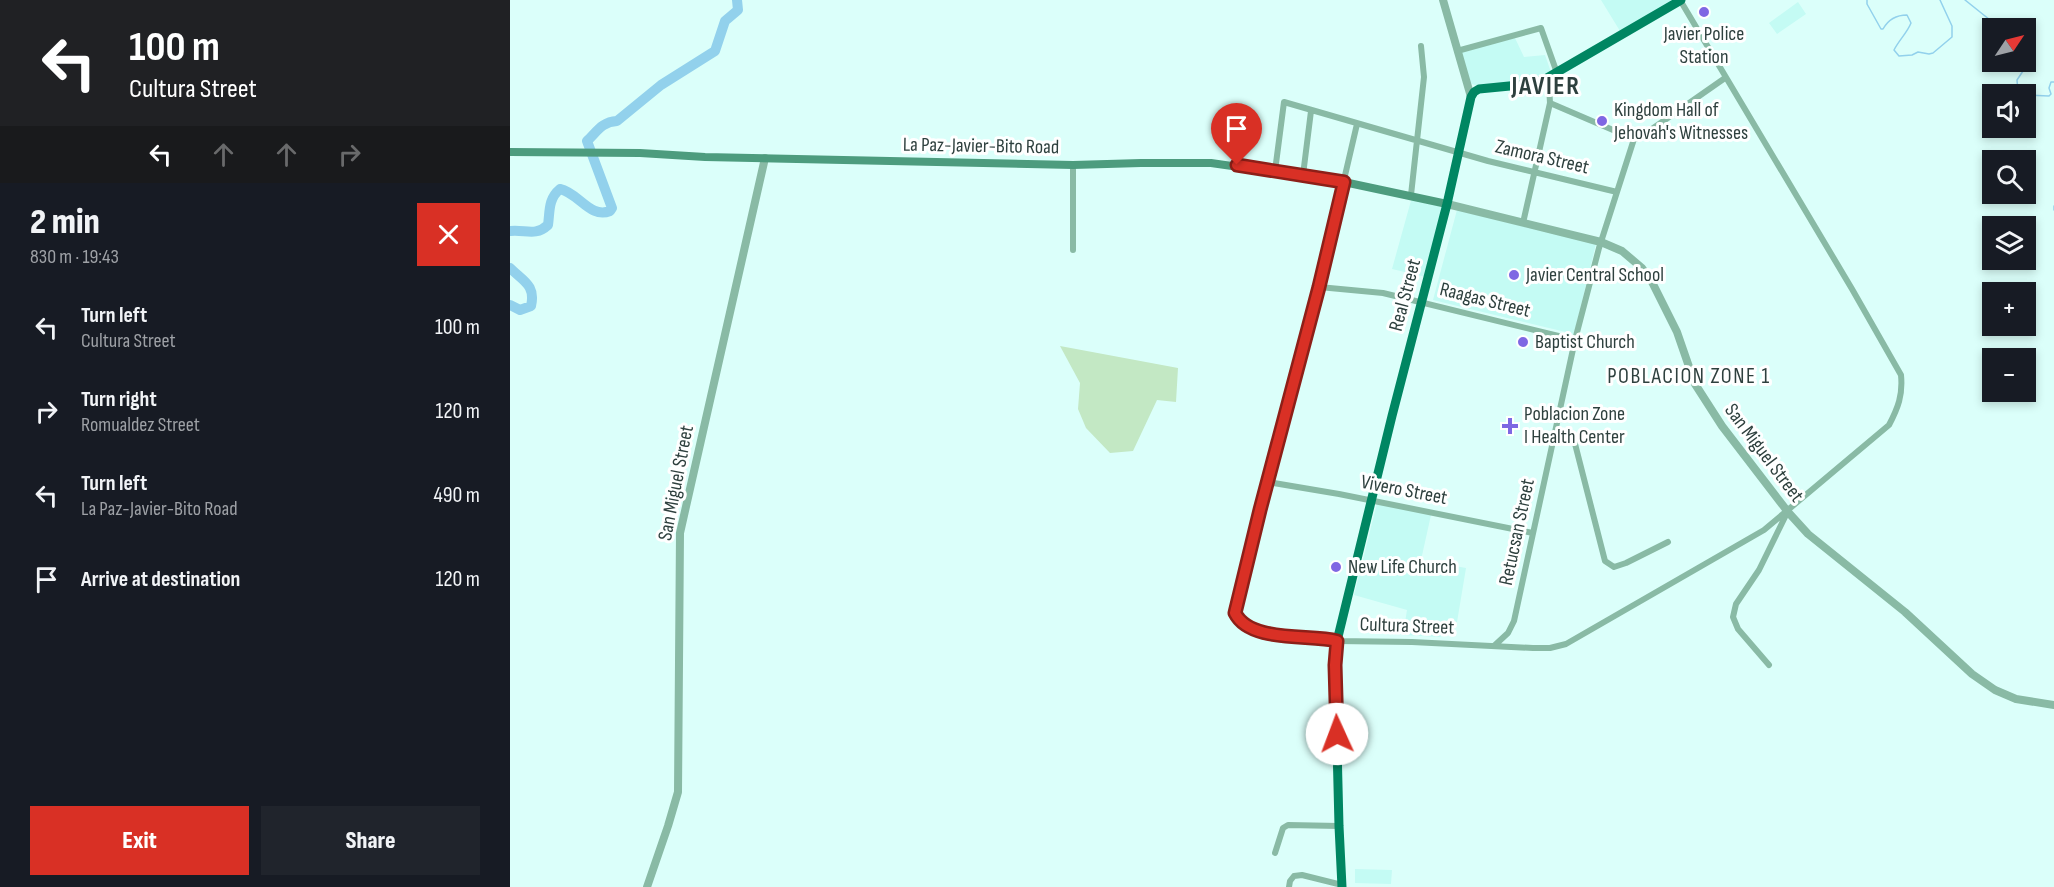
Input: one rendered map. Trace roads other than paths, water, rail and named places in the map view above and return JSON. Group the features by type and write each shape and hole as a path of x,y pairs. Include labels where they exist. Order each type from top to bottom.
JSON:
{"main road":[{"path":"1471,97 1479,89 1530,84 1547,78 1680,0"},
{"name":"Real Street","path":"1342,886 1335,665 1337,641 1448,204 1471,97"},
{"name":"La Paz-Javier-Bito Road","path":"510,152 640,153 1073,165 1211,163 1344,182 1448,204"}],"street":[{"path":"1443,0 1471,97"},
{"name":"Cultura Street","path":"1268,482 1236,605 1235,613 1239,620 1248,627 1283,636 1337,641 1550,648 1566,644 1764,530 1889,425 1899,406 1902,388 1901,375 1680,0"},
{"path":"1457,51 1540,28 1557,73"},
{"path":"1411,195 1424,77 1420,46"},
{"path":"1523,223 1550,103 1547,78"},
{"path":"1550,103 1634,140 1725,78"},
{"path":"1275,171 1284,102 1417,141"},
{"path":"1303,175 1311,111"},
{"path":"1268,482 1319,287 1357,124"},
{"name":"Retucsan Street","path":"1494,646 1508,633 1514,621 1575,340 1601,242 1634,140"},
{"name":"Zamora Street","path":"1417,141 1617,192"},
{"name":"San Miguel Street","path":"647,887 678,792 680,533 765,158"},
{"path":"1073,165 1073,250"},
{"name":"San Miguel Street","path":"1448,204 1601,242 1622,250 1633,258 1652,282 1677,332 1695,384 1722,426 1788,512 1808,534 1905,612 1972,674 1995,690 2016,699 2054,705"},
{"name":"Raagas Street","path":"1319,287 1383,293 1423,301 1575,340"},
{"path":"1554,433 1573,436 1605,561 1614,567 1668,542"},
{"name":"Vivero Street","path":"1268,482 1533,533"},
{"path":"1769,665 1738,629 1733,617 1736,604 1759,570 1788,512"},
{"path":"1275,853 1283,828 1288,825 1339,826"},
{"path":"1288,887 1294,876 1302,875 1342,886"}],"waterway":[{"path":"510,231 534,232 548,225 551,201 560,189 567,191 596,212 610,211 612,208 587,141 603,125 617,121 661,85 715,51 725,21 738,10 737,0"},
{"path":"1867,0 1881,29 1893,19 1907,15 1911,23 1894,50 1899,56 1918,52 1933,53 1952,37 1952,26 1940,0"},
{"path":"1965,0 1988,18"},
{"path":"2017,84 2017,80 2022,72"},
{"path":"2036,95 2049,96 2051,82 2054,82"},
{"path":"510,268 527,284 532,293 531,306 520,310 510,305"}],"place":[{"name":"Javier Police Station","path":"1704,12"},
{"name":"Kingdom Hall of Jehovah's Witnesses","path":"1602,121"},
{"name":"Javier Central School","path":"1514,275"},
{"name":"Baptist Church","path":"1523,342"},
{"name":"Poblacion Zone I Health Center","path":"1510,426"},
{"name":"New Life Church","path":"1336,567"}],"district":[{"name":"JAVIER","path":"1546,86"},
{"name":"POBLACION ZONE 1","path":"1689,376"}]}
